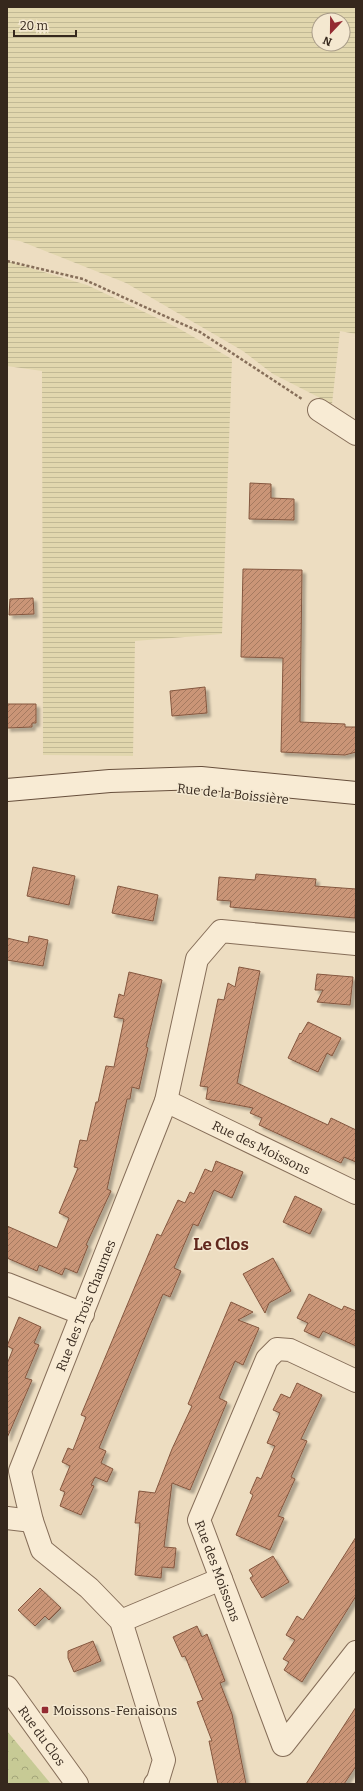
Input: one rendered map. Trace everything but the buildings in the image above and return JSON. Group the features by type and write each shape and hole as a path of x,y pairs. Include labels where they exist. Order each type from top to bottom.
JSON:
{"street":[{"path":"319,410 356,434"},
{"name":"Rue de la Boissière","path":"7,790 110,781 201,778 356,793"},
{"name":"Rue de la Boissière","path":"110,781 356,807"},
{"name":"Rue des Trois Chaumes","path":"155,1784 158,1780 164,1760 121,1621 89,1588 42,1550 32,1521 20,1471 166,1101 197,959 221,931 356,944"},
{"name":"Rue des Moissons","path":"166,1101 356,1193"},
{"path":"7,1284 83,1314"},
{"name":"Rue des Moissons","path":"356,1381 290,1350 277,1350 267,1359 199,1520 283,1745 356,1652"},
{"path":"7,1518 32,1521"},
{"path":"121,1621 222,1579"},
{"name":"Rue du Clos","path":"7,1687 77,1784"}],"path":[{"path":"7,261 83,279 200,332 319,410"}],"shaded area":[{"path":"7,7 356,7 356,334 340,331 332,404 273,374 243,351 126,283 20,241 7,239"},
{"path":"7,261 87,285 178,328 232,359 222,634 135,641 133,756 43,755 42,371 7,366"}],"green space":[{"path":"7,1731 51,1784 7,1784"}],"place":[{"name":"Moissons-Fenaisons","path":"45,1710"}],"district":[{"name":"Le Clos","path":"221,1244"}]}
